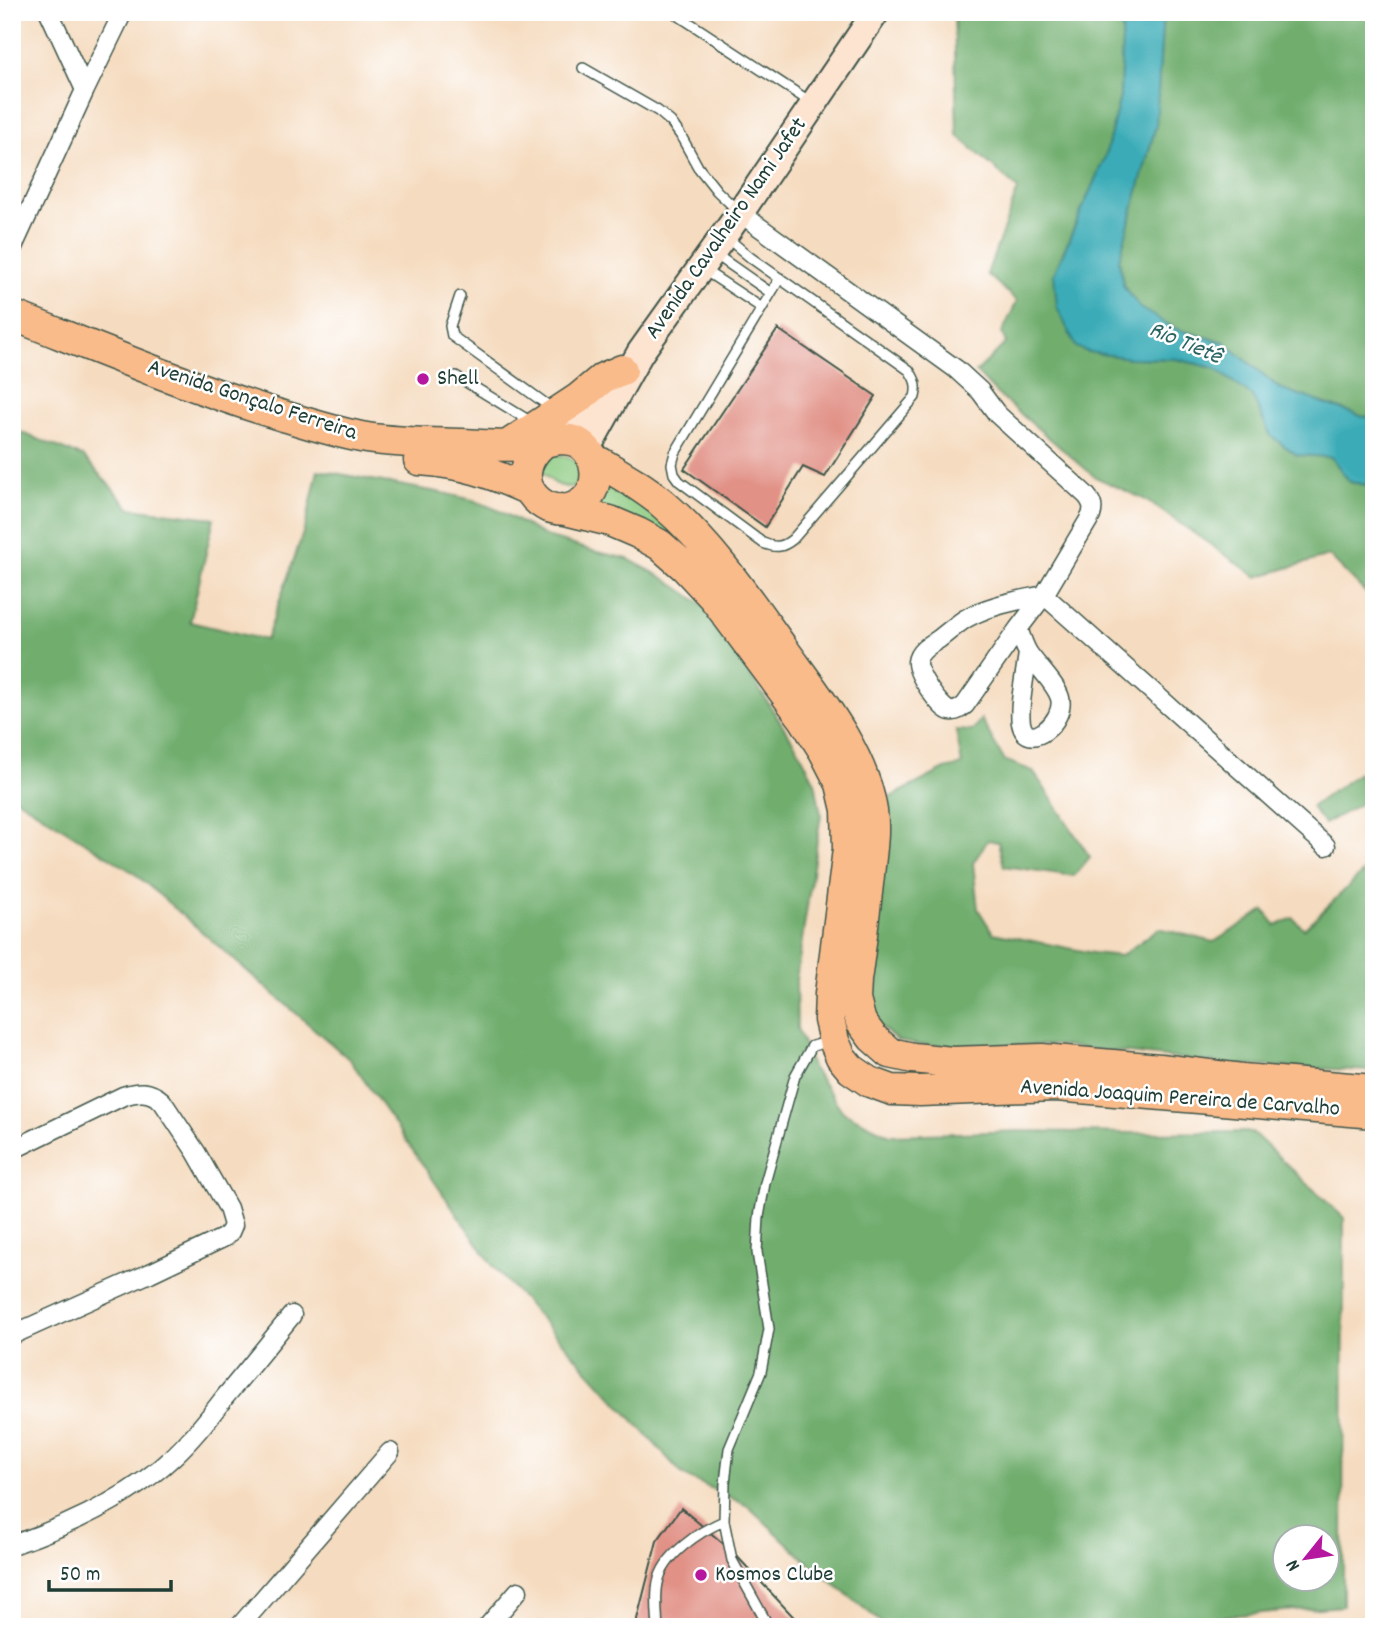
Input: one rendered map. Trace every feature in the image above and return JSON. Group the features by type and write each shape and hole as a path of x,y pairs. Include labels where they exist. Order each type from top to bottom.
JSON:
{"highway":[{"name":"Avenida Gonçalo Ferreira","path":"12,315 241,403 365,438 507,446 548,430"},
{"name":"Avenida Gonçalo Ferreira","path":"12,336 225,415 310,441 388,458 475,467 530,490"},
{"path":"548,430 577,443 589,453 596,468 591,492 584,501 573,507 549,507 534,498 526,478 527,464 548,430 579,398 603,378 631,361"},
{"name":"Avenida Joaquim Pereira de Carvalho","path":"589,453 645,489 664,505 726,569 845,739 867,788 872,813 873,842 855,1000 861,1022 873,1038 890,1053 952,1062 1042,1059 1097,1063 1374,1090"},
{"name":"Avenida Joaquim Pereira de Carvalho","path":"561,509 610,521 638,533 660,545 677,559 714,598 804,719 841,783 847,810 848,849 829,1020 841,1057 851,1069 870,1082 892,1090 1056,1086 1374,1113"}],"main road":[{"name":"Avenida Cavalheiro Nami Jafet","path":"589,453 631,361 740,213 876,12"}],"street":[{"path":"49,12 85,90"},
{"path":"12,249 123,12"},
{"path":"740,213 956,369 980,391 998,414 1091,502 1091,516 1044,595 965,705 959,710 944,708 919,671 917,663 926,648 966,619 1004,604 1044,595"},
{"path":"1044,595 1326,846"},
{"path":"1018,629 1028,653"},
{"path":"12,1150 123,1096 145,1092 154,1094 162,1101 196,1152 228,1208 233,1225 225,1237 12,1335"},
{"path":"12,1545 85,1516 136,1487 176,1455 292,1315"},
{"path":"239,1627 390,1451"},
{"path":"487,1627 518,1591"}],"lane":[{"path":"673,12 814,105"},
{"path":"583,68 658,111 671,122 698,167 717,191 740,213"},
{"path":"712,251 751,258 780,278 909,370 917,388 915,397 793,539 783,547 773,547 763,543 679,481 672,464 689,427 780,278"},
{"path":"712,251 771,293"},
{"path":"712,251 762,308"},
{"path":"460,296 450,326 452,336 548,430"},
{"path":"456,376 548,430"},
{"path":"769,1627 732,1560 724,1521 725,1483 729,1449 761,1371 769,1329 757,1252 758,1217 765,1183 795,1076 812,1046 834,1041"},
{"path":"658,1627 658,1581 674,1553 710,1527 724,1521"}],"green space":[{"path":"954,12 1123,12 1120,97 1105,157 1054,274 1076,347 1088,352 1130,358 1176,359 1214,368 1252,396 1271,436 1297,455 1331,457 1350,482 1374,486 1374,601 1329,556 1257,577 1146,500 1095,477 996,393 976,372 1006,343 1002,333 1017,301 987,274 1018,189 957,135"},
{"path":"1163,12 1374,12 1374,416 1364,417 1279,388 1224,342 1176,329 1139,308 1123,285 1119,260 1156,125"},
{"path":"12,429 84,457 130,508 214,518 190,622 266,640 306,524 318,470 473,500 500,511 547,537 628,559 664,578 706,607 798,749 815,782 821,814 796,980 797,1028 812,1067 843,1112 890,1135 1023,1131 1252,1132 1344,1218 1343,1606 1119,1627 887,1627 804,1559 748,1506 683,1475 493,1266 350,1060 134,873 12,796"},
{"path":"555,454 565,456 583,467 586,471 581,486 561,486 542,472 538,466 539,460"},
{"path":"607,479 657,513 707,567 590,505"},
{"path":"981,719 1004,760 1033,771 1090,857 1074,876 1004,866 998,842 988,840 973,863 978,909 993,933 1121,956 1159,928 1214,942 1264,910 1276,926 1293,918 1304,929 1374,862 1374,1071 1239,1065 1055,1045 919,1045 898,1041 877,1024 865,985 883,801 945,769 962,765 956,730 972,731"},
{"path":"1374,762 1374,796 1324,824 1311,807"}],"water":[{"name":"Rio Tietê","path":"1123,12 1163,12 1156,125 1119,260 1123,285 1140,308 1176,329 1224,342 1279,388 1364,417 1374,416 1374,486 1350,482 1331,457 1297,455 1271,436 1252,396 1214,368 1176,359 1130,358 1088,352 1076,347 1057,307 1054,274 1105,157 1120,97"}],"building":[{"path":"778,329 876,396 825,477 803,467 765,527 684,469"},
{"name":"Kosmos Clube","path":"681,1508 732,1551 803,1627 635,1627 657,1541"}],"place":[{"name":"Shell","path":"423,379"},
{"name":"Kosmos Clube","path":"701,1575"}]}
